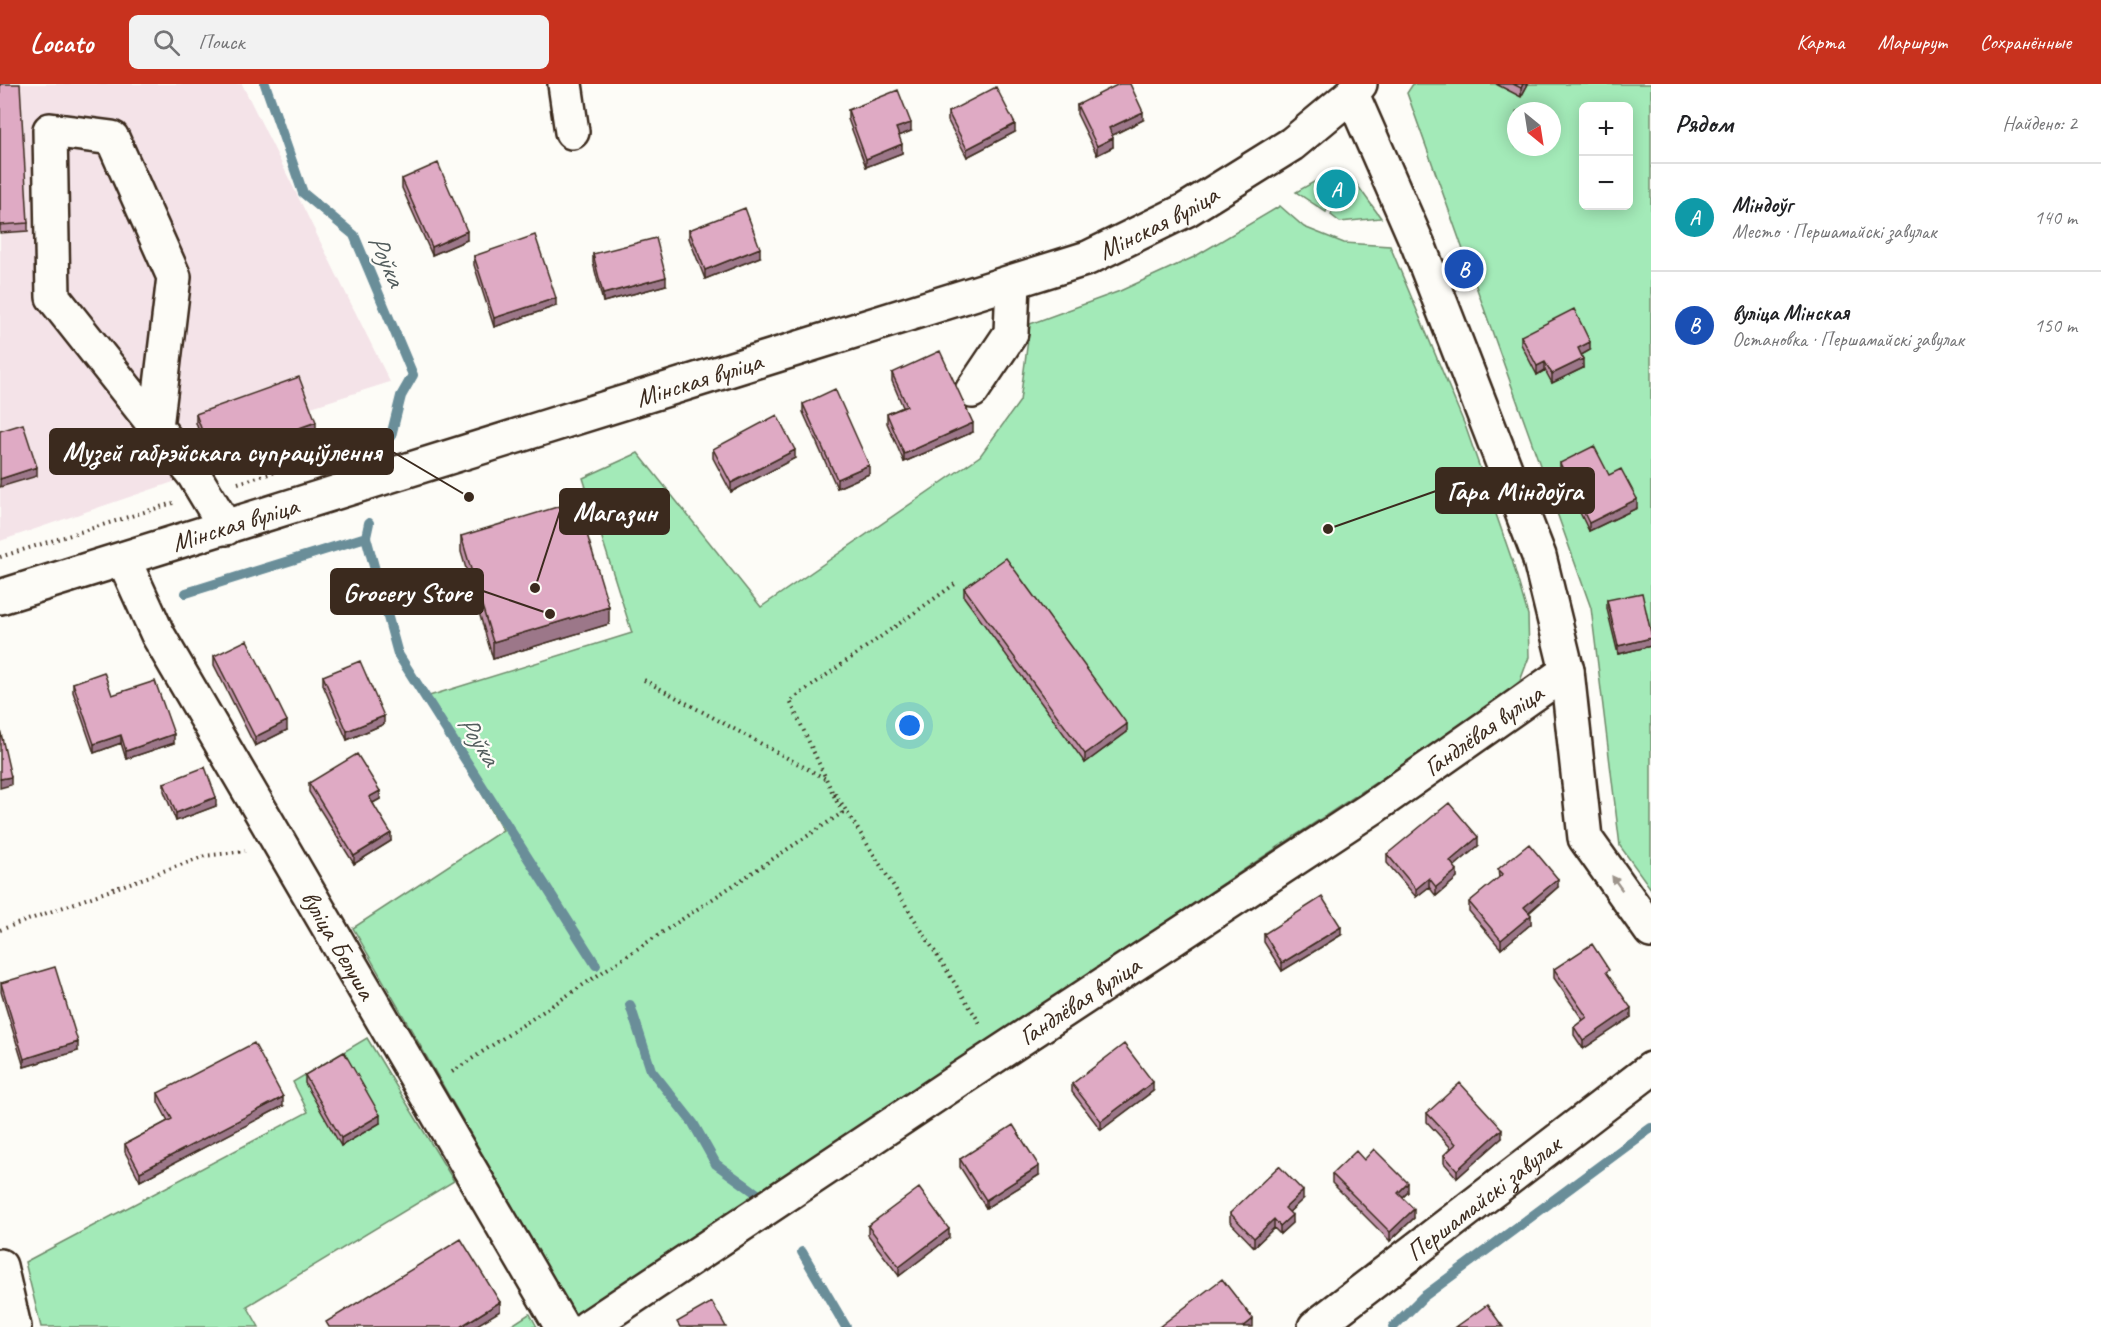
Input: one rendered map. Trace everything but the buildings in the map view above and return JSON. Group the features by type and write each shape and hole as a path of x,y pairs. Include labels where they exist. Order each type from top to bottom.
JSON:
{"street":[{"path":"565,84 572,132"},
{"path":"1356,89 1539,556 1567,671 1585,838 1651,931"},
{"name":"Мінская вуліца","path":"0,597 1088,258 1186,210 1292,144 1356,89"},
{"path":"156,427 174,277 112,138 50,130 53,297 194,475 226,528"},
{"path":"972,392 1011,333 1013,282"},
{"name":"вуліца Белуша","path":"124,560 158,635 562,1327"},
{"name":"Гандлёвая вуліца","path":"588,1327 1372,808 1567,671"},
{"name":"Першамайскі завулак","path":"1315,1327 1651,1069"},
{"path":"0,1266 14,1327"}],"path":[{"path":"0,557 385,439"},
{"path":"424,1091 842,813 790,701 955,584"},
{"path":"644,680 826,779 999,1053"},
{"path":"0,930 205,856 281,846"}],"shaded area":[{"path":"0,84 242,84 390,382 308,408 316,431 0,541"}],"green space":[{"path":"1413,84 1651,84 1651,889 1620,846 1591,608 1407,93"},
{"path":"1328,174 1337,179 1336,183 1330,183 1326,195 1331,199 1326,212 1296,192"},
{"path":"1346,180 1355,182 1381,218 1340,222 1331,215 1337,201 1344,203 1348,198 1350,191 1344,187"},
{"path":"1280,206 1304,227 1344,243 1390,246 1466,428 1512,560 1528,615 1529,657 1520,681 1472,719 576,1318 353,928 503,830 426,697 632,633 583,478 638,453 761,607 980,456 1020,401 1030,324 1120,291 1194,257"},
{"path":"367,1038 454,1181 247,1306 259,1327 41,1327 25,1262 308,1112 293,1082"},
{"path":"529,1314 537,1327 509,1327"}],"waterway":[{"name":"Роўка","path":"265,84 303,193 354,235 413,375 401,396 391,436"},
{"name":"Роўка","path":"369,523 366,537 398,654 596,965"},
{"path":"186,593 366,537"},
{"name":"Роўка","path":"630,1005 651,1070 693,1123 716,1164 763,1198"},
{"path":"1393,1327 1423,1297 1651,1128"},
{"name":"Роўка","path":"802,1252 846,1327"}],"place":[{"name":"Міндоўг","path":"1336,189"},
{"name":"вуліца Мінская","path":"1464,269"},
{"name":"Музей габрэйскага супраціўлення","path":"469,497"},
{"name":"Гара Міндоўга","path":"1328,529"},
{"name":"Магазин","path":"535,588"},
{"name":"Grocery Store","path":"550,614"}]}
